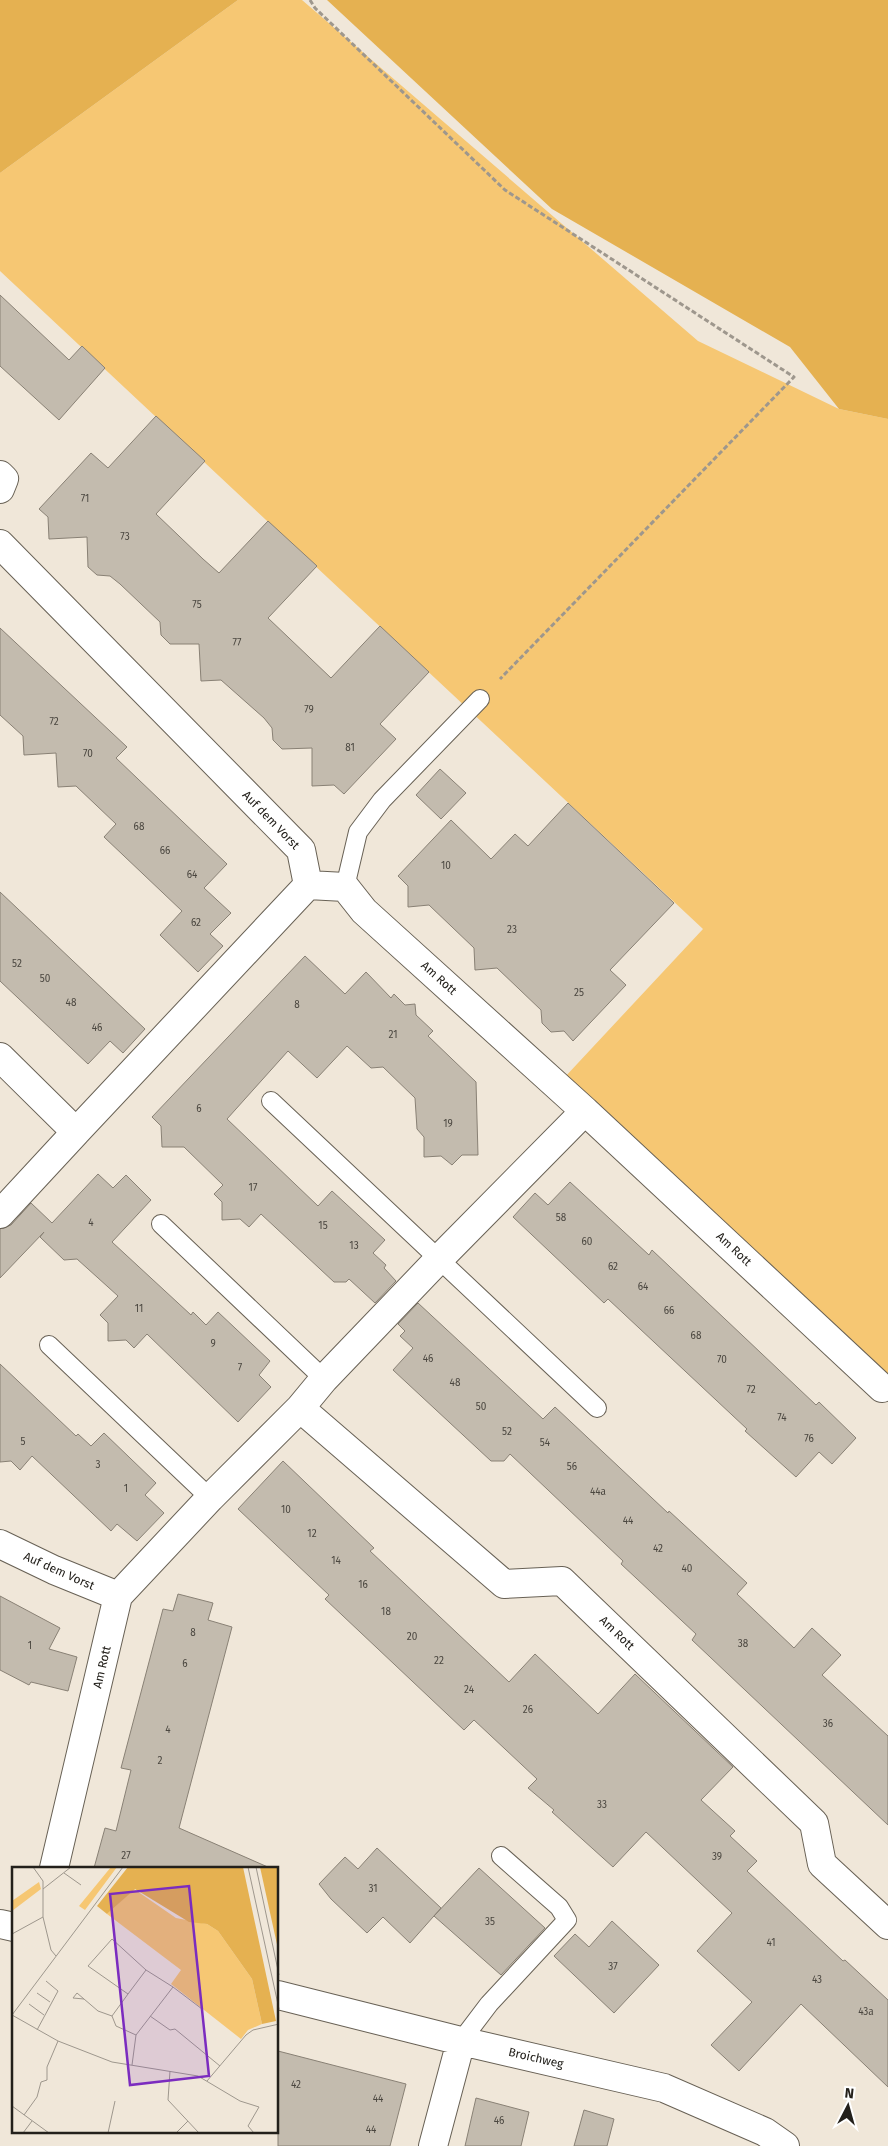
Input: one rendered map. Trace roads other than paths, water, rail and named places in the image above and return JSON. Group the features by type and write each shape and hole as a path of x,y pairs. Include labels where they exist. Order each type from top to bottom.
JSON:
{"street":[{"path":"0,475 4,480 0,489"},
{"name":"Auf dem Vorst","path":"0,544 302,850 308,885"},
{"path":"0,1214 308,885 345,887"},
{"name":"Am Rott","path":"345,887 364,911 585,1111 882,1388"},
{"path":"0,1057 76,1132"},
{"name":"Am Rott","path":"54,1867 118,1596 210,1498 300,1408 324,1379 439,1259 585,1111"},
{"name":"Am Rott","path":"300,1408 504,1584 562,1581 814,1823 822,1864 888,1924"},
{"name":"Auf dem Vorst","path":"0,1544 54,1570 118,1596"},
{"name":"Broichweg","path":"279,1995 461,2041 664,2088 765,2132 785,2146"},
{"path":"433,2146 461,2041"}],"lane":[{"path":"345,887 358,832 382,800 480,700"},
{"path":"271,1101 597,1408"},
{"path":"161,1224 324,1379"},
{"path":"49,1345 210,1498"},
{"path":"461,2041 489,2004 567,1920 559,1907 502,1856"}]}
